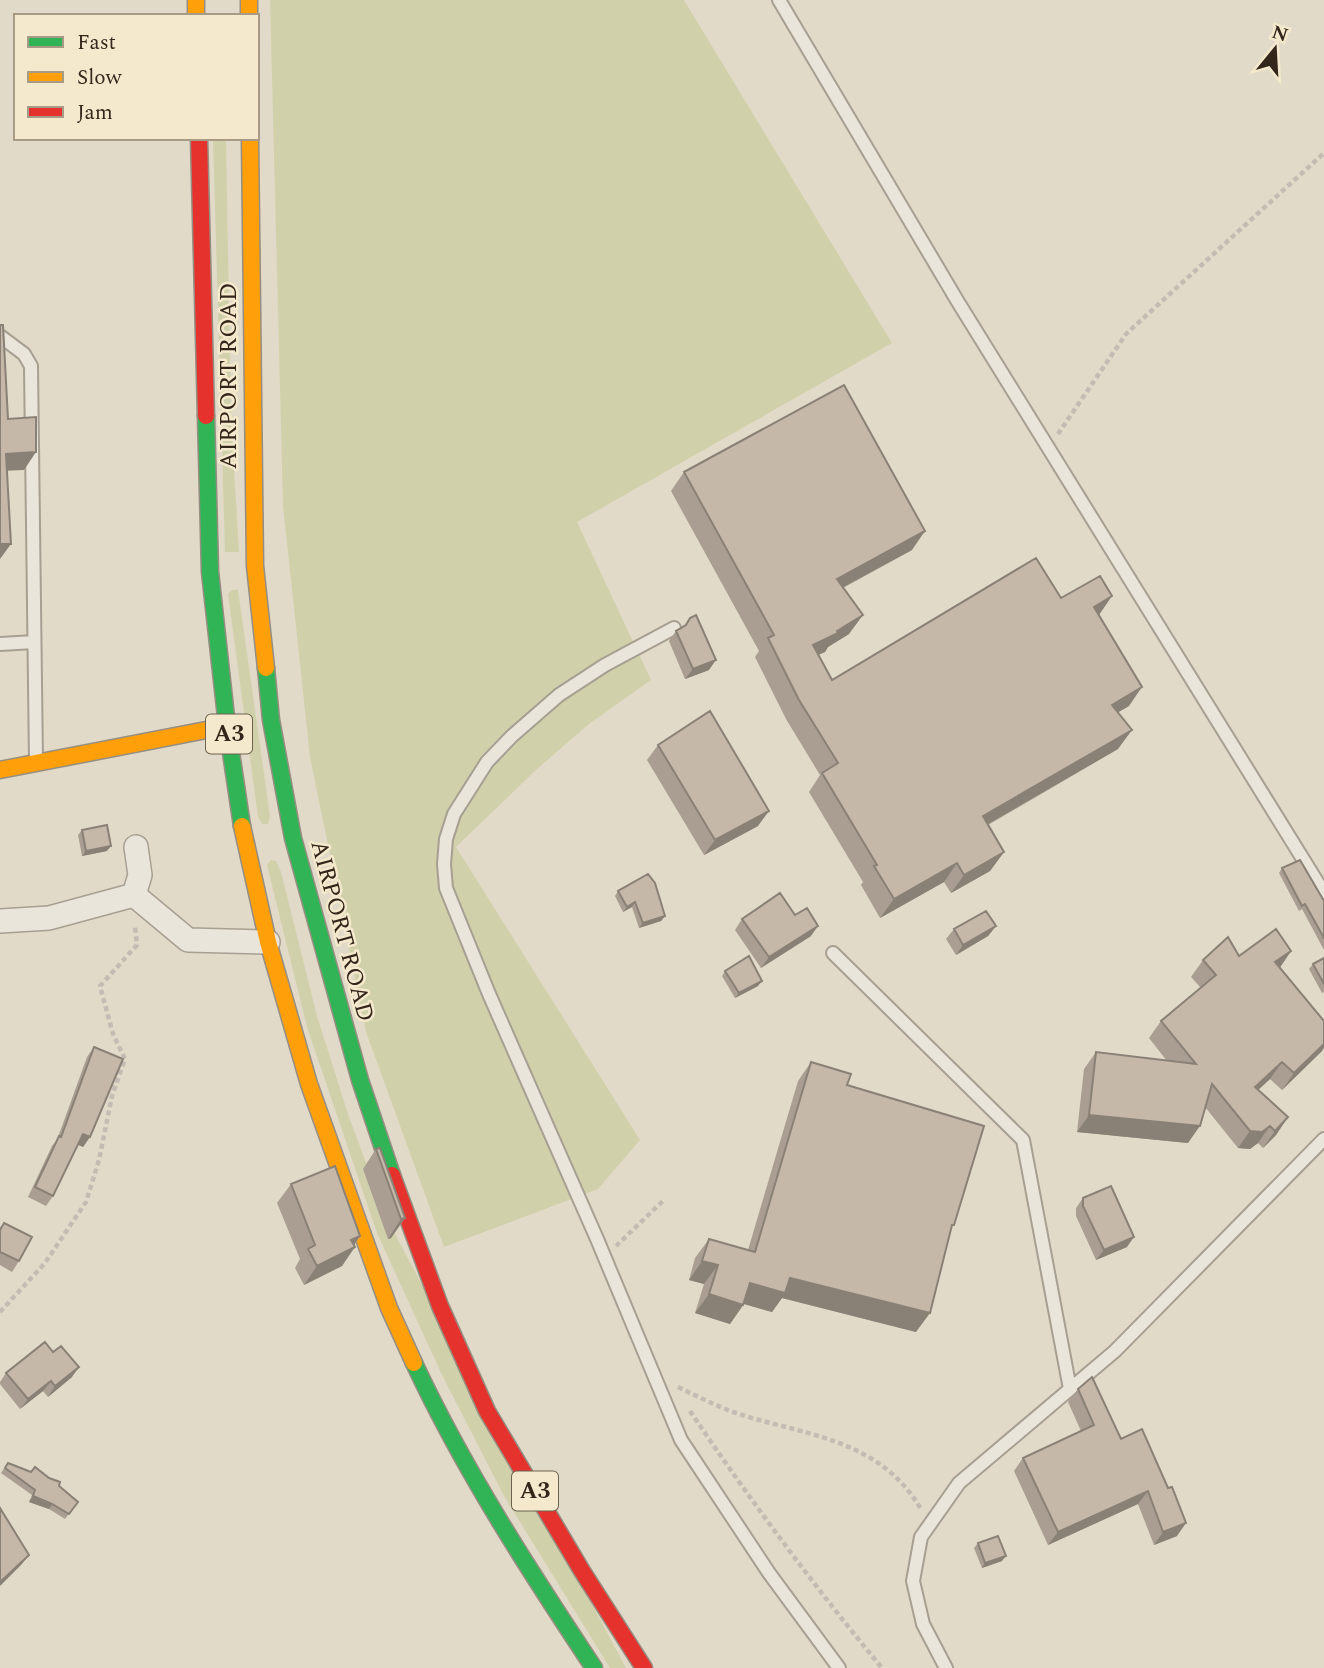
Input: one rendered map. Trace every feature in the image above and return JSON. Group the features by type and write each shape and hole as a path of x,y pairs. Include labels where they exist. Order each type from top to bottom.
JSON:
{"main road":[{"name":"AIRPORT ROAD","path":"199,140 215,571 227,726 268,942 309,1084 389,1308 438,1414 543,1591 594,1668"},
{"name":"AIRPORT ROAD","path":"250,140 249,567 287,839 360,1080 398,1195 440,1306 487,1411 582,1571 644,1668"},
{"path":"0,770 227,726"}],"street":[{"path":"134,895 140,876 136,847"},
{"path":"134,895 188,940 268,942"},
{"path":"0,921 49,918 134,895"}],"lane":[{"path":"779,0 958,302 1324,893"},
{"path":"0,336 24,354 31,366 36,762"},
{"path":"674,628 605,665 559,695 487,762 454,814 446,839 446,888 681,1440 761,1563 839,1668"},
{"path":"0,644 34,642"},
{"path":"833,953 1023,1140 1070,1390"},
{"path":"946,1668 923,1625 913,1581 921,1537 959,1483 1115,1351 1324,1139"}],"path":[{"path":"1048,449 1126,334 1324,153"},
{"path":"0,1312 45,1263 86,1202 99,1160 112,1096 125,1059 113,1034 100,986 136,945 134,895"},
{"path":"614,1249 665,1199"},
{"path":"678,1394 671,1383 741,1415 842,1442 886,1469 910,1491 921,1508 921,1537"},
{"path":"686,1405 744,1490 846,1625 882,1668"}],"green space":[{"path":"270,0 684,0 892,343 577,522 651,680 589,724 537,769 456,847 640,1140 598,1189 444,1247 366,1032 310,757 283,506"},
{"path":"213,140 226,140 231,419 239,552 225,552"},
{"path":"232,590 238,590 270,816 268,824 262,824 258,817 228,594"},
{"path":"271,860 276,861 281,872 317,1016 349,1117 387,1219 626,1668 610,1668 504,1496 443,1377 377,1233 307,1027 267,865"}],"building":[{"path":"0,325 3,325 8,419 36,417 36,452 6,454 11,544 0,544"},
{"path":"844,385 925,531 837,579 863,615 837,631 838,633 813,645 832,680 1036,558 1061,598 1100,576 1112,596 1094,607 1142,687 1112,705 1132,730 983,816 1004,852 964,875 957,863 894,899 874,866 877,865 822,773 838,763 799,700 768,638 774,635 684,472"},
{"path":"696,615 716,660 693,669 676,631"},
{"path":"710,711 769,811 715,840 658,745"},
{"path":"107,825 111,846 86,851 82,830"},
{"path":"1300,860 1324,901 1324,938 1305,904 1302,906 1282,868"},
{"path":"648,874 655,883 665,916 643,923 635,902 627,907 618,891"},
{"path":"780,893 795,915 807,908 818,926 769,957 742,919"},
{"path":"986,911 996,926 963,945 954,929"},
{"path":"1276,929 1291,951 1275,962 1324,1021 1324,1044 1294,1073 1282,1062 1255,1087 1288,1117 1275,1131 1270,1126 1262,1132 1250,1131 1212,1084 1200,1126 1089,1115 1096,1052 1196,1064 1161,1021 1216,975 1203,960 1228,937 1239,956"},
{"path":"749,956 762,981 739,993 725,971"},
{"path":"1324,958 1324,984 1313,964"},
{"path":"94,1047 123,1059 90,1137 83,1134 53,1196 35,1187 59,1136 61,1137"},
{"path":"811,1062 851,1074 847,1085 984,1126 952,1225 930,1313 790,1278 785,1293 750,1283 743,1305 709,1294 718,1265 702,1261 709,1239 755,1252"},
{"path":"380,1148 405,1218 401,1219 376,1149"},
{"path":"335,1166 360,1236 351,1240 355,1247 317,1266 308,1249 315,1245 291,1184"},
{"path":"1111,1186 1134,1237 1104,1250 1083,1206 1083,1198"},
{"path":"4,1223 32,1237 19,1261 0,1252 0,1230"},
{"path":"45,1342 53,1352 61,1346 79,1367 55,1386 51,1381 28,1399 6,1373"},
{"path":"1092,1377 1121,1439 1142,1429 1168,1488 1172,1487 1186,1523 1163,1532 1148,1491 1058,1532 1023,1458 1094,1425 1078,1389"},
{"path":"8,1463 31,1472 35,1467 49,1478 60,1482 59,1486 78,1502 69,1514 33,1496 35,1490 5,1468"},
{"path":"0,1508 29,1555 0,1582"},
{"path":"998,1536 1006,1556 985,1563 978,1543"}],"traffic: fast":[{"path":"206,416 210,572 227,726 242,826"},
{"path":"266,668 271,720 293,838 360,1080 392,1175"},
{"path":"414,1363 476,1481 594,1668"}],"traffic: slow":[{"path":"196,0 196,14"},
{"path":"249,0 249,14"},
{"path":"250,140 255,566 266,668"},
{"path":"0,770 227,726"},
{"path":"242,826 268,942 309,1084 389,1308 414,1363"}],"traffic: jam":[{"path":"199,140 206,416"},
{"path":"392,1175 440,1306 487,1411 582,1571 644,1668"}]}
